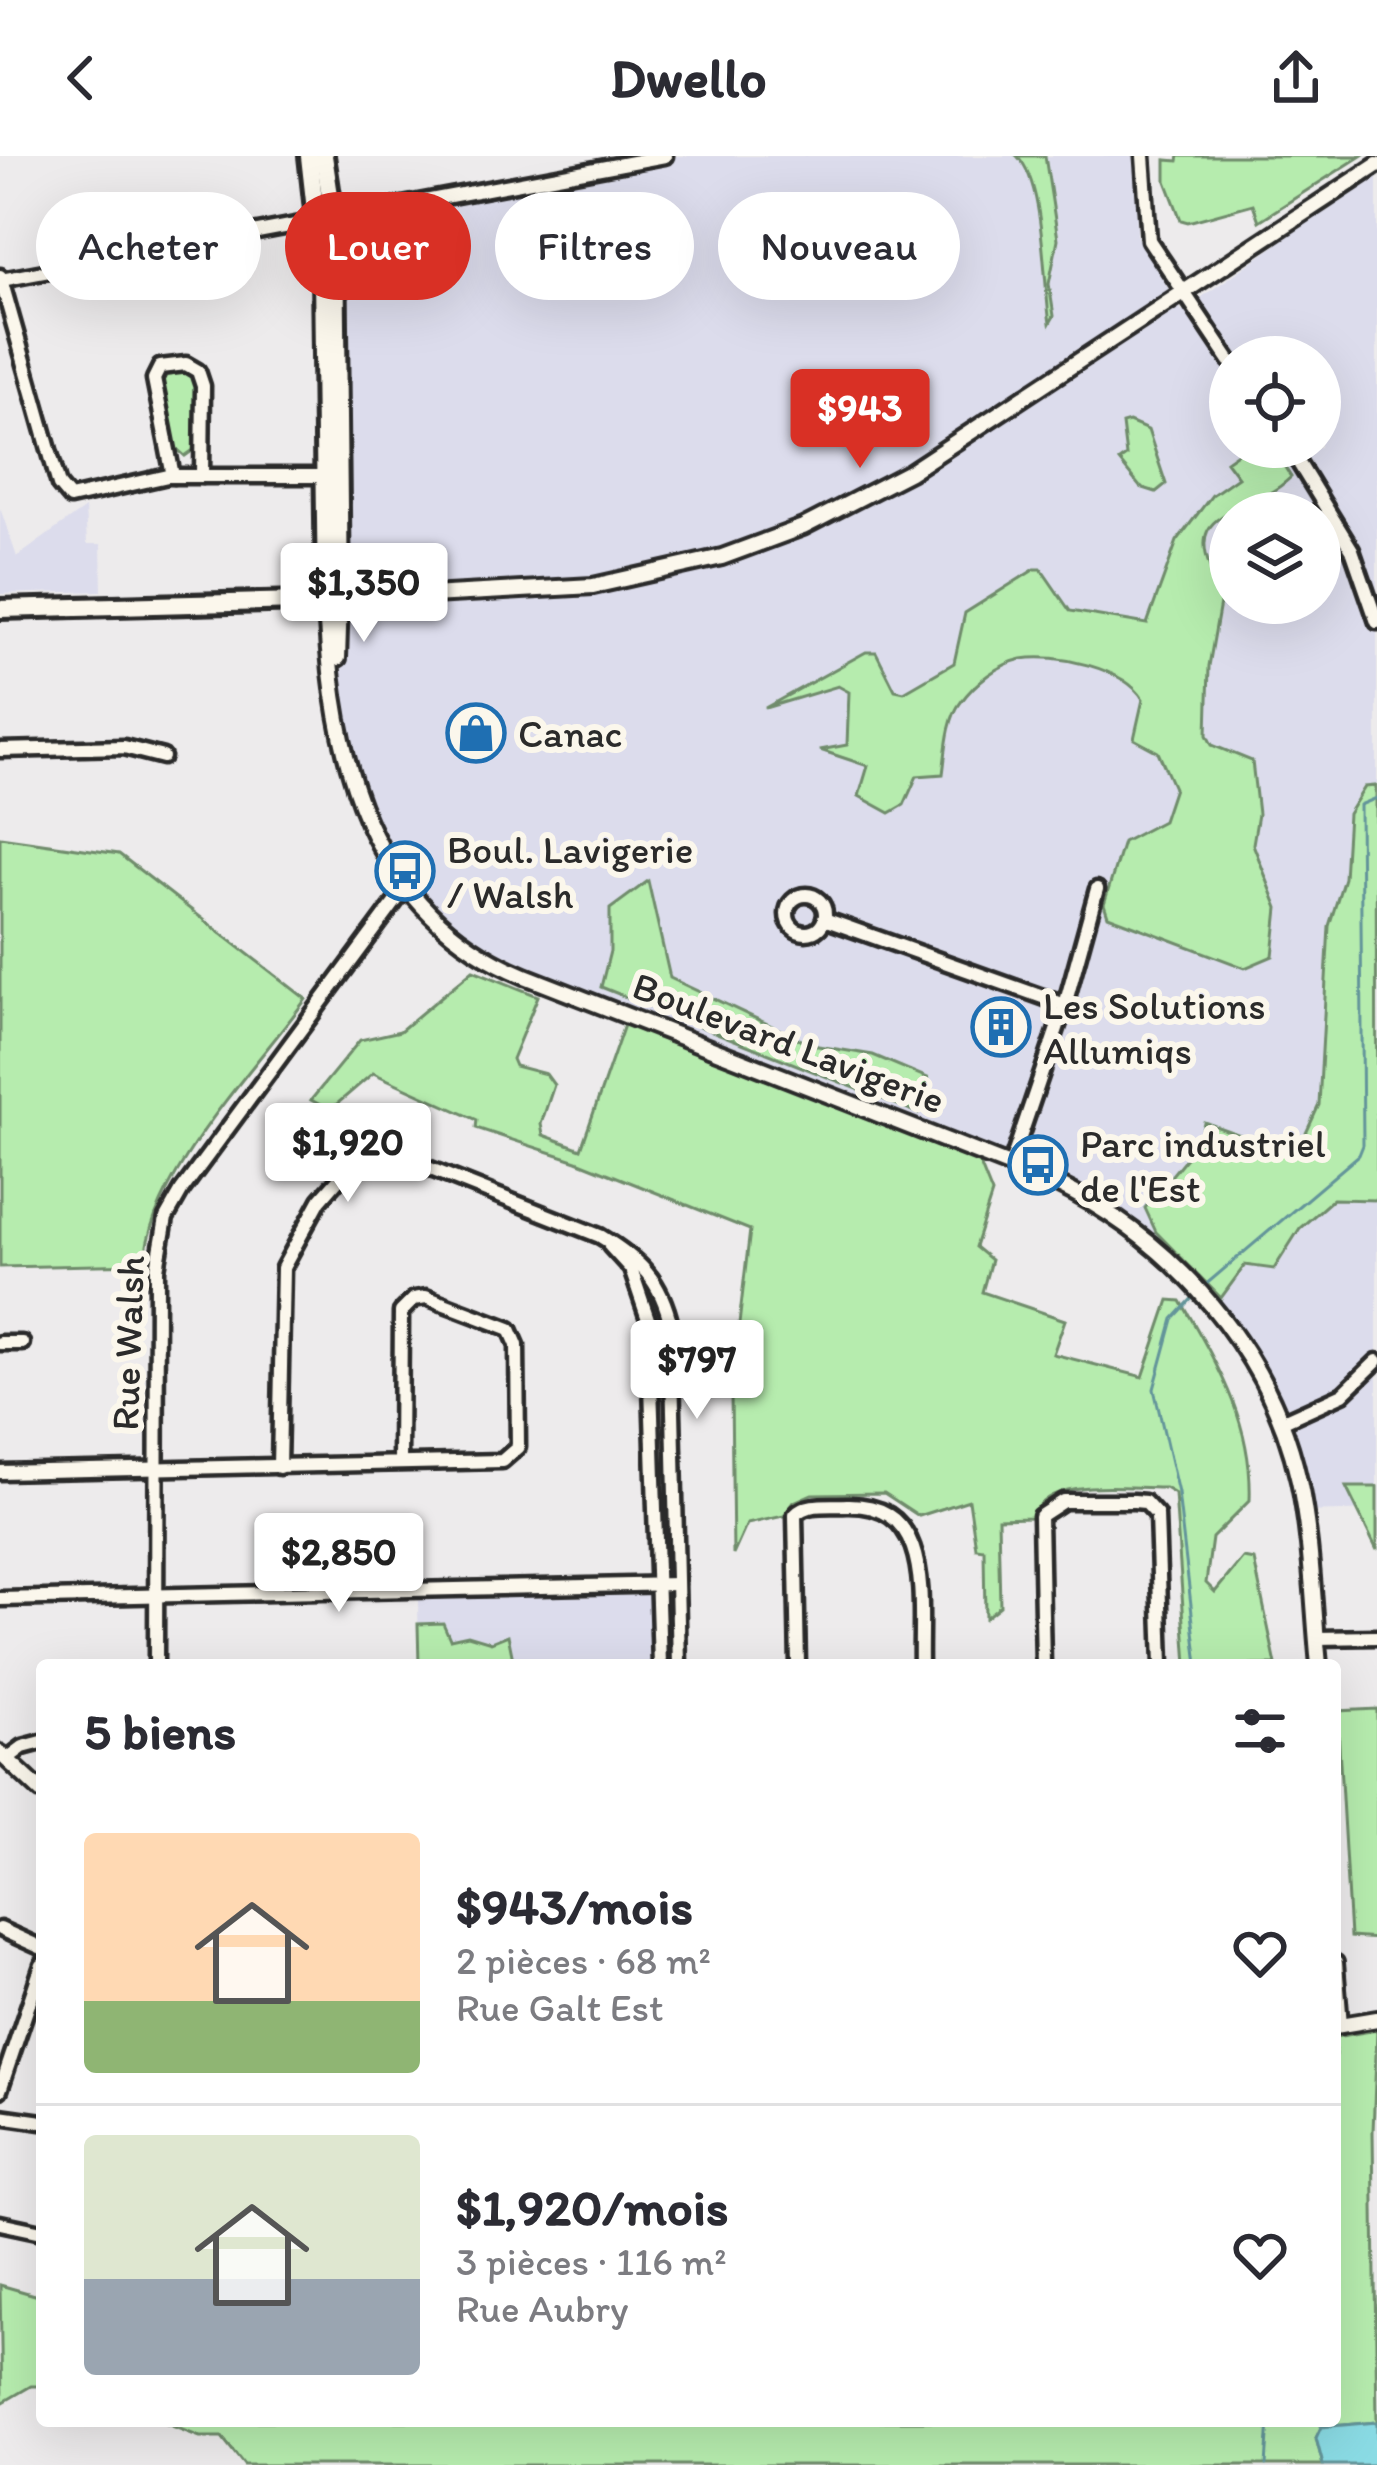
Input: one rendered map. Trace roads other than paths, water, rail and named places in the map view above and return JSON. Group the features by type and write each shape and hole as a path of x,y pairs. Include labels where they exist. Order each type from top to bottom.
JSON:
{"main road":[{"name":"Boulevard Lavigerie","path":"309,156 319,192"},
{"name":"Boulevard Lavigerie","path":"324,156 326,192"},
{"name":"Boulevard Lavigerie","path":"329,300 333,600"},
{"path":"0,609 333,600"}],"street":[{"path":"469,192 665,156"},
{"path":"1143,156 1145,230 1213,336"},
{"path":"333,600 593,586 680,568 777,537 910,472 1377,165"},
{"path":"285,226 1,277 64,494 78,499 173,476 333,476"},
{"path":"173,476 154,379 160,367 178,364 198,371 203,386 202,476"},
{"path":"1302,468 1352,550 1376,614"},
{"name":"Boulevard Lavigerie","path":"333,600 335,687 350,784 377,842 407,886 455,934 501,966 1011,1164 1109,1212 1168,1258 1227,1323 1281,1422 1303,1501 1319,1659"},
{"path":"0,750 124,747 163,758"},
{"name":"Rue Walsh","path":"156,1659 157,1269 166,1218 315,1004 407,886"},
{"path":"1011,1164 1065,1005 1097,889"},
{"path":"824,919 1065,1005"},
{"path":"279,1467 283,1268 320,1200 362,1152 380,1149 600,1236 632,1255 657,1280 671,1326 679,1659"},
{"path":"600,1236 631,1269 649,1322 660,1659"},
{"path":"0,1472 279,1467 400,1462 510,1457 518,1448 516,1336 510,1329 426,1297 406,1304 401,1312 400,1462"},
{"path":"0,1343 22,1343"},
{"path":"1281,1422 1343,1394 1377,1360"},
{"path":"1042,1659 1040,1516 1063,1501 1144,1502 1157,1515 1162,1659"},
{"path":"798,1659 798,1509 862,1505 883,1509 911,1534 919,1560 921,1659"},
{"path":"0,1599 677,1584"},
{"path":"1317,1638 1377,1637"},
{"path":"36,1744 3,1756 36,1786"},
{"path":"0,1929 36,1945"},
{"path":"0,2090 36,1983"},
{"path":"1341,2025 1377,2019"},
{"path":"0,2116 36,2121"},
{"path":"0,2223 36,2231"}],"water":[{"path":"1377,2422 1377,2465 1323,2465 1316,2438 1321,2427"}],"waterway":[{"path":"1204,1286 1359,1155 1363,1145 1360,805 1377,798"},
{"path":"1197,1293 1173,1319 1154,1389 1178,1493 1197,1659"},
{"path":"1266,2465 1269,2427"}],"place":[{"name":"Canac","path":"476,733"},
{"name":"Boul. Lavigerie / Walsh","path":"405,871"},
{"name":"Les Solutions Allumiqs","path":"1001,1027"},
{"name":"Parc industriel de l'Est","path":"1038,1165"}]}
